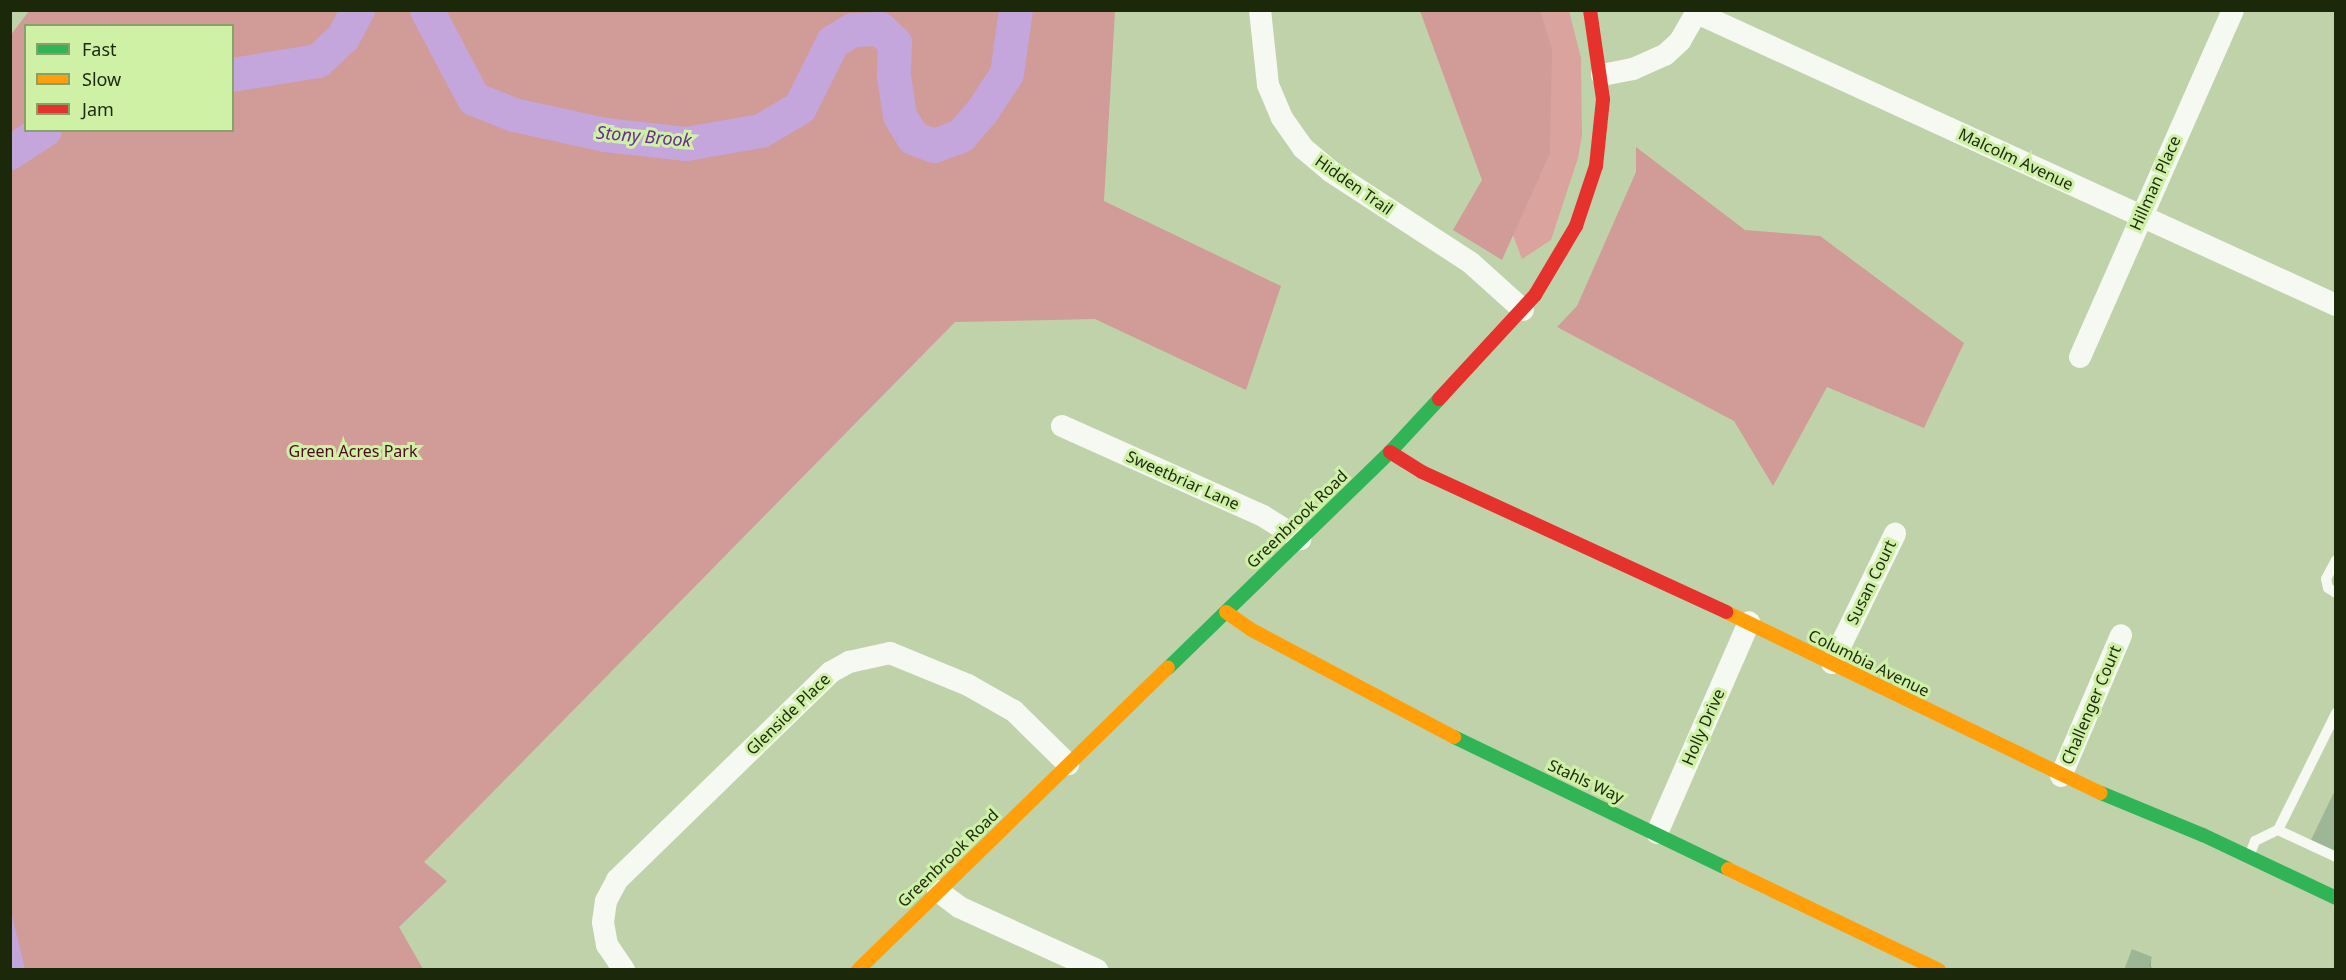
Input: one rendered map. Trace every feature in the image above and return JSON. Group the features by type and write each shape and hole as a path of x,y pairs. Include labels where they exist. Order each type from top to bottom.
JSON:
{"street":[{"name":"Hidden Trail","path":"1260,10 1268,85 1282,118 1303,148 1330,171 1471,263 1523,310"},
{"name":"Greenbrook Road","path":"858,969 1390,452 1523,310 1557,263 1584,206 1600,142 1602,75 1590,10"},
{"name":"Hillman Place","path":"2080,357 2233,10"},
{"path":"1602,75 1633,69 1665,55 1680,41 1697,12"},
{"name":"Malcolm Avenue","path":"1697,12 2336,305"},
{"name":"Sweetbriar Lane","path":"1062,426 1263,516 1300,539"},
{"name":"Columbia Avenue","path":"1390,452 1422,472 1749,622 2061,776 2249,857 2336,898"},
{"name":"Susan Court","path":"1832,663 1895,534"},
{"name":"Stahls Way","path":"1226,612 1250,629 1467,744 1657,832 1939,969"},
{"name":"Holly Drive","path":"1657,832 1749,622"},
{"name":"Challenger Court","path":"2061,776 2121,635"},
{"name":"Glenside Place","path":"624,969 607,945 603,922 606,901 617,880 831,672 849,662 890,653 959,681 1014,711 1068,764"},
{"path":"938,891 959,907 1097,969"}],"lane":[{"path":"2336,560 2325,579 2328,588 2336,593"},
{"path":"2249,857 2255,841 2278,830 2336,712"},
{"path":"2278,830 2336,856"}],"shaded area":[{"path":"1428,11 1569,11 1581,58 1582,135 1578,158 1551,240 1522,259"},
{"path":"11,912 25,969 11,969"}],"green space":[{"name":"Green Acres Park","path":"29,11 1115,11 1104,201 1281,286 1246,390 1095,319 955,322 424,862 447,881 399,927 423,969 11,970 10,36"},
{"path":"1420,11 1540,11 1552,48 1550,153 1502,260 1453,230 1482,180"},
{"path":"1636,147 1745,230 1820,236 1964,343 1924,428 1827,387 1773,486 1734,421 1557,327 1577,306 1636,172"}],"building":[{"path":"2336,788 2336,851 2311,840"},
{"path":"2132,949 2152,957 2149,966 2157,970 2124,970"}],"waterway":[{"name":"Stony Brook","path":"234,75 318,61 343,38 358,10"},
{"name":"Stony Brook","path":"427,10 474,99 514,115 605,135 686,144 761,131 800,108 833,42 853,30 880,29 895,43 894,76 900,116 913,138 934,146 961,136 982,112 1007,74 1016,10"},
{"name":"Stony Brook","path":"10,153 42,132"}],"traffic: fast":[{"path":"1168,668 1390,452 1439,399"},
{"path":"1454,737 1728,869"},
{"path":"2101,793 2203,835 2336,898"}],"traffic: slow":[{"path":"1226,612 1250,629 1454,737"},
{"path":"1726,612 2101,793"},
{"path":"858,970 1168,668"},
{"path":"1728,869 1939,970"}],"traffic: jam":[{"path":"1439,399 1535,295 1576,226 1596,166 1603,99 1590,10"},
{"path":"1390,452 1422,472 1726,612"}]}
